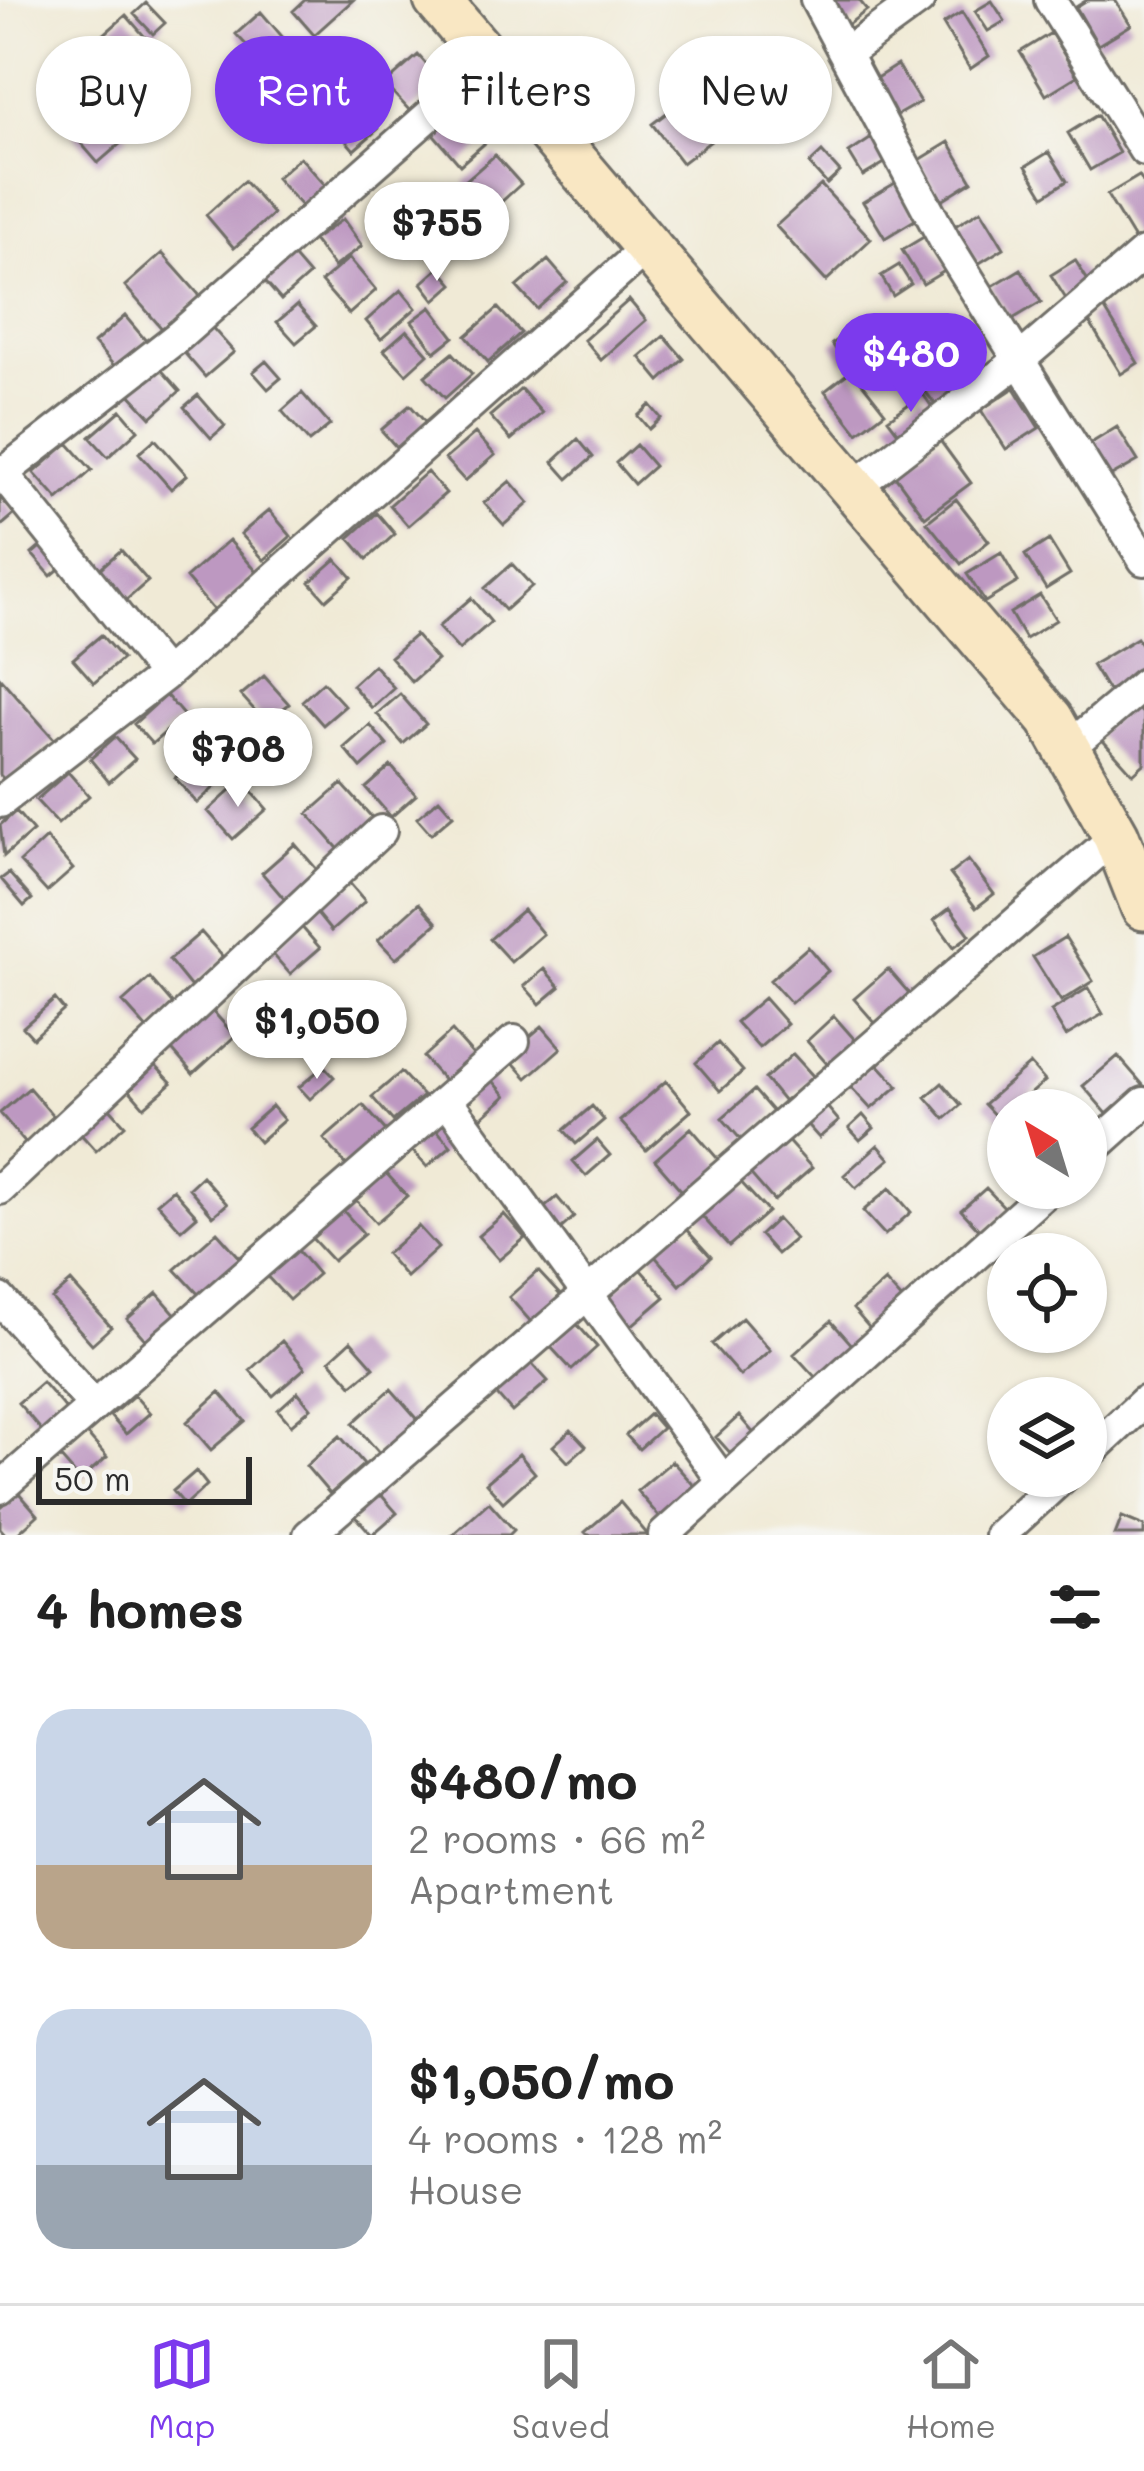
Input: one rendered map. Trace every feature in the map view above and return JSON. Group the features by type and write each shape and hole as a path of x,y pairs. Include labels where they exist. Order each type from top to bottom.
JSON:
{"main road":[{"path":"437,0 468,36"},
{"path":"560,144 1050,719 1130,849 1144,907"}],"street":[{"path":"817,0 946,243 1144,560"},
{"path":"846,53 919,0"},
{"path":"1050,0 1144,150"},
{"path":"165,675 2,472 214,307 418,126"},
{"path":"0,802 165,675 648,247"},
{"path":"853,488 1018,361 1144,253"},
{"path":"1069,748 1144,684"},
{"path":"0,1189 381,831"},
{"path":"309,1535 1130,849"},
{"path":"0,1488 514,1041"},
{"path":"447,1100 586,1299 723,1481"},
{"path":"1107,1136 1144,1103"},
{"path":"664,1535 1027,1209"},
{"path":"0,1299 94,1406"},
{"path":"1107,1436 1144,1402"},
{"path":"1015,1532 1046,1497"}],"building":[{"path":"305,0 353,0 314,35 293,11"},
{"path":"825,0 859,0 867,10 845,27"},
{"path":"1087,0 1115,0 1131,25 1098,45 1076,7"},
{"path":"992,1 1005,21 988,31 975,11"},
{"path":"146,3 165,23 153,34 134,14"},
{"path":"261,12 282,36 238,36"},
{"path":"962,12 989,56 970,69 943,24"},
{"path":"126,15 144,36 102,36"},
{"path":"1051,33 1077,76 1046,95 1020,52"},
{"path":"418,55 418,104 410,111 394,94 394,76"},
{"path":"897,65 920,102 892,118 870,82"},
{"path":"1097,115 1119,153 1090,170 1068,133"},
{"path":"873,137 888,161 863,176 849,153"},
{"path":"949,142 972,181 942,200 918,161"},
{"path":"82,144 120,144 98,163"},
{"path":"442,144 484,144 460,165"},
{"path":"667,144 707,144 682,163"},
{"path":"822,152 840,172 827,184 809,164"},
{"path":"1049,152 1067,181 1044,196 1026,166"},
{"path":"495,155 521,184 490,212 464,182"},
{"path":"300,157 326,186 302,207 276,178"},
{"path":"1139,176 1144,184 1144,236 1135,241 1107,195"},
{"path":"244,181 273,214 234,248 206,215"},
{"path":"897,182 918,218 885,238 863,202"},
{"path":"821,185 871,239 826,281 776,226"},
{"path":"981,210 1004,248 978,264 955,226"},
{"path":"343,219 362,246 334,267 313,240"},
{"path":"927,235 948,269 923,284 902,250"},
{"path":"289,252 309,275 281,300 261,277"},
{"path":"162,253 202,298 164,331 125,286"},
{"path":"349,258 376,290 349,314 321,282"},
{"path":"548,260 567,282 537,309 517,287"},
{"path":"1075,260 1092,287 1068,302 1051,275"},
{"path":"899,265 911,284 893,296 881,276"},
{"path":"439,268 453,284 435,300 422,283"},
{"path":"1021,269 1041,302 1011,320 991,287"},
{"path":"401,290 416,308 381,339 366,321"},
{"path":"629,300 646,320 601,360 584,340"},
{"path":"297,305 316,326 296,343 277,322"},
{"path":"431,307 454,337 435,352 412,321"},
{"path":"498,308 521,333 488,362 466,336"},
{"path":"1104,308 1138,363 1121,374 1087,318"},
{"path":"125,316 147,342 116,368 94,343"},
{"path":"922,317 936,337 904,360 890,340"},
{"path":"870,318 882,334 844,361 832,344"},
{"path":"209,324 234,352 205,377 181,349"},
{"path":"407,330 428,354 406,374 384,350"},
{"path":"664,336 684,359 660,381 640,357"},
{"path":"453,353 472,374 445,398 425,376"},
{"path":"930,355 956,388 936,405 909,371"},
{"path":"266,361 281,378 268,389 253,372"},
{"path":"158,366 180,391 151,417 128,392"},
{"path":"852,370 885,412 858,433 825,391"},
{"path":"1014,388 1039,428 1006,449 981,410"},
{"path":"521,389 542,413 511,440 490,416"},
{"path":"302,393 330,425 309,442 282,411"},
{"path":"923,394 934,410 900,435 888,419"},
{"path":"198,395 225,426 211,438 184,407"},
{"path":"410,405 426,423 398,449 381,430"},
{"path":"650,405 661,418 649,429 638,416"},
{"path":"121,410 138,430 108,457 90,437"},
{"path":"1117,427 1138,461 1108,478 1088,445"},
{"path":"475,433 495,455 465,481 445,459"},
{"path":"155,439 187,475 171,489 139,453"},
{"path":"578,439 593,457 568,479 553,462"},
{"path":"939,439 971,483 925,517 893,473"},
{"path":"68,443 92,470 58,500 34,473"},
{"path":"636,445 654,466 634,484 616,463"},
{"path":"427,472 446,493 408,526 390,505"},
{"path":"510,481 529,503 504,525 484,503"},
{"path":"0,497 15,514 0,527"},
{"path":"956,499 989,541 961,564 927,522"},
{"path":"269,510 291,536 264,560 241,534"},
{"path":"377,513 395,534 367,559 349,538"},
{"path":"229,540 258,573 214,611 186,578"},
{"path":"1049,540 1070,574 1046,589 1025,555"},
{"path":"46,542 65,564 51,576 32,554"},
{"path":"121,550 148,581 123,603 96,572"},
{"path":"1001,553 1018,582 985,602 967,574"},
{"path":"336,559 352,577 326,600 310,582"},
{"path":"512,564 532,586 505,610 485,588"},
{"path":"1040,595 1056,620 1025,639 1010,613"},
{"path":"471,598 491,622 459,650 438,627"},
{"path":"101,635 122,659 94,683 73,659"},
{"path":"415,635 437,660 412,682 390,657"},
{"path":"1137,638 1144,649 1144,670 1108,691 1092,665"},
{"path":"374,665 394,688 372,708 352,685"},
{"path":"264,676 289,704 266,723 241,695"},
{"path":"0,678 55,740 7,783 0,775"},
{"path":"323,682 345,706 323,725 302,701"},
{"path":"400,694 426,724 403,744 377,714"},
{"path":"166,695 184,716 152,744 134,724"},
{"path":"1133,702 1144,715 1144,764 1133,774 1097,734"},
{"path":"370,725 387,745 361,768 344,748"},
{"path":"115,737 135,759 109,782 90,759"},
{"path":"209,749 230,773 197,803 175,778"},
{"path":"391,766 416,795 391,817 366,788"},
{"path":"68,772 89,796 58,824 36,800"},
{"path":"242,780 267,809 233,839 208,811"},
{"path":"342,784 377,823 343,854 308,814"},
{"path":"439,799 453,815 431,834 417,818"},
{"path":"16,811 33,831 4,856 0,825"},
{"path":"46,838 73,869 47,892 20,862"},
{"path":"295,844 320,873 287,902 262,873"},
{"path":"968,860 994,894 976,908 950,874"},
{"path":"9,873 32,899 24,906 1,879"},
{"path":"346,879 365,901 331,931 313,909"},
{"path":"419,903 437,923 396,959 378,940"},
{"path":"950,908 970,935 954,947 934,920"},
{"path":"523,910 543,934 511,962 490,939"},
{"path":"300,925 320,948 290,974 270,951"},
{"path":"201,932 224,958 191,987 169,960"},
{"path":"1065,937 1093,981 1061,1001 1033,957"},
{"path":"808,947 828,971 791,1003 770,980"},
{"path":"544,969 560,987 540,1004 524,986"},
{"path":"888,969 909,993 875,1023 854,999"},
{"path":"150,978 175,1007 149,1031 123,1002"},
{"path":"353,987 365,1000 337,1024 325,1011"},
{"path":"1088,988 1103,1014 1066,1036 1051,1011"},
{"path":"764,998 787,1024 759,1048 736,1022"},
{"path":"55,999 64,1010 33,1038 23,1027"},
{"path":"210,1008 235,1036 193,1074 168,1045"},
{"path":"834,1016 856,1041 828,1065 807,1041"},
{"path":"300,1019 312,1033 293,1050 280,1037"},
{"path":"542,1026 561,1048 527,1078 507,1056"},
{"path":"452,1031 475,1057 446,1083 423,1057"},
{"path":"718,1043 743,1071 720,1091 696,1063"},
{"path":"793,1054 813,1076 784,1102 765,1079"},
{"path":"1118,1056 1144,1086 1144,1098 1115,1123 1107,1114 1107,1089 1083,1086"},
{"path":"875,1061 898,1086 871,1109 848,1084"},
{"path":"152,1062 172,1083 144,1107 126,1086"},
{"path":"1030,1064 1045,1081 1036,1089 1001,1089"},
{"path":"324,1066 334,1077 310,1099 299,1087"},
{"path":"401,1072 423,1096 393,1121 372,1097"},
{"path":"489,1076 506,1096 481,1118 464,1098"},
{"path":"666,1081 691,1111 646,1150 620,1121"},
{"path":"942,1083 961,1105 945,1119 926,1097"},
{"path":"29,1088 56,1119 27,1145 0,1113"},
{"path":"754,1090 774,1113 742,1141 722,1118"},
{"path":"823,1102 839,1121 819,1138 803,1120"},
{"path":"107,1105 125,1125 96,1151 78,1131"},
{"path":"363,1105 388,1133 349,1168 324,1139"},
{"path":"272,1106 284,1120 259,1142 247,1128"},
{"path":"592,1106 604,1120 576,1144 564,1130"},
{"path":"863,1115 874,1128 860,1140 849,1128"},
{"path":"434,1127 451,1146 427,1167 410,1148"},
{"path":"691,1128 724,1166 688,1198 655,1160"},
{"path":"784,1137 812,1168 774,1201 747,1170"},
{"path":"597,1140 610,1155 586,1176 573,1161"},
{"path":"878,1145 890,1159 856,1188 844,1175"},
{"path":"386,1173 407,1196 376,1223 356,1200"},
{"path":"202,1176 227,1204 213,1216 189,1188"},
{"path":"738,1179 768,1212 729,1246 699,1213"},
{"path":"890,1188 911,1212 885,1235 863,1211"},
{"path":"986,1188 987,1209 1007,1210 982,1233 961,1210"},
{"path":"173,1189 197,1216 181,1230 157,1203"},
{"path":"557,1197 574,1217 556,1233 538,1213"},
{"path":"340,1207 364,1234 333,1261 309,1235"},
{"path":"504,1214 525,1238 499,1260 478,1236"},
{"path":"777,1219 795,1239 777,1254 760,1235"},
{"path":"418,1226 438,1248 406,1277 386,1254"},
{"path":"683,1226 711,1257 680,1285 652,1253"},
{"path":"217,1232 242,1260 201,1297 175,1269"},
{"path":"294,1246 318,1274 289,1300 264,1273"},
{"path":"640,1269 665,1297 630,1327 605,1299"},
{"path":"538,1271 562,1297 532,1323 509,1297"},
{"path":"885,1281 906,1304 873,1332 853,1309"},
{"path":"71,1282 111,1327 92,1344 52,1299"},
{"path":"157,1293 179,1318 149,1344 127,1319"},
{"path":"742,1318 770,1350 740,1376 712,1344"},
{"path":"831,1321 854,1347 817,1379 794,1354"},
{"path":"575,1322 597,1347 572,1370 549,1345"},
{"path":"282,1341 305,1368 273,1396 250,1370"},
{"path":"351,1341 374,1367 352,1385 330,1360"},
{"path":"527,1358 548,1381 512,1412 492,1389"},
{"path":"42,1382 68,1412 44,1433 18,1403"},
{"path":"391,1389 421,1423 383,1457 353,1423"},
{"path":"220,1392 245,1421 211,1450 187,1422"},
{"path":"298,1392 311,1408 291,1425 278,1410"},
{"path":"134,1395 150,1413 126,1434 110,1416"},
{"path":"650,1414 662,1428 639,1449 626,1435"},
{"path":"739,1416 756,1436 733,1456 716,1437"},
{"path":"571,1430 586,1446 568,1462 553,1446"},
{"path":"86,1433 107,1457 80,1480 59,1456"},
{"path":"340,1436 364,1464 330,1494 306,1466"},
{"path":"519,1454 535,1473 503,1502 486,1483"},
{"path":"672,1461 698,1490 663,1521 637,1491"},
{"path":"196,1471 207,1485 185,1505 173,1491"},
{"path":"376,1489 397,1513 372,1535 351,1511"},
{"path":"18,1492 38,1515 16,1535 6,1535 0,1528 0,1508"},
{"path":"489,1502 514,1530 509,1535 452,1535"},
{"path":"620,1502 648,1535 585,1532"},
{"path":"1122,1517 1144,1526 1144,1535 1115,1535"}]}
